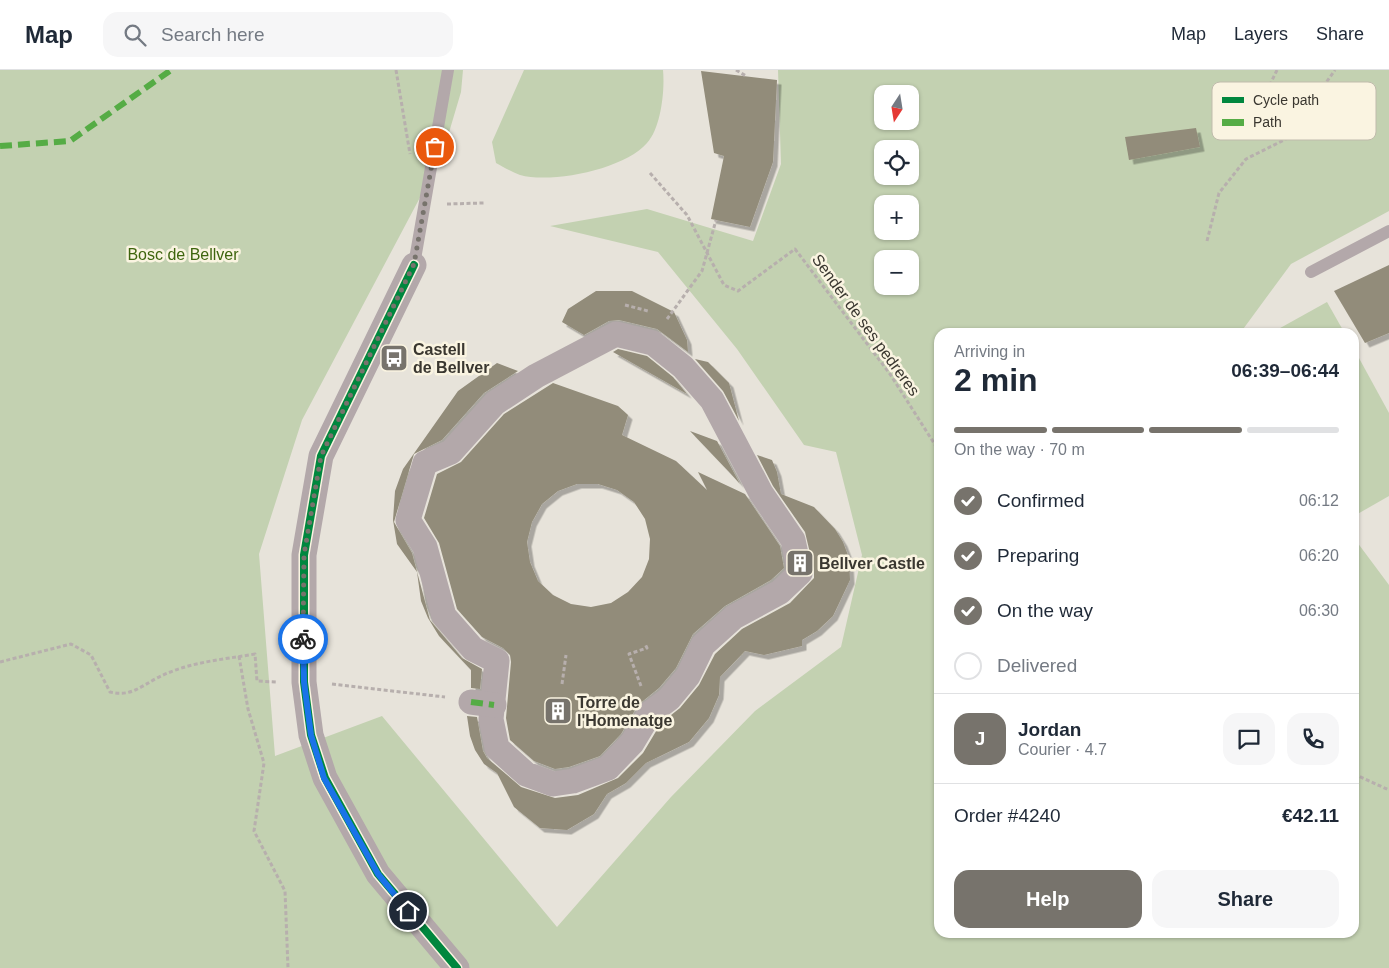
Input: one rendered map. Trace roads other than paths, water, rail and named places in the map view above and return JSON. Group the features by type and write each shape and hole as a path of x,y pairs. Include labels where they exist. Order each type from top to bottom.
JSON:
{"street":[{"path":"414,264 321,456 304,555 304,682 313,742 324,778 378,874 458,968"},
{"path":"616,334 653,343 683,367 712,400 761,493 793,540 800,573 780,592 734,617 703,645 688,676 669,699 650,713 632,743 608,768 572,781 552,784 526,774 497,748 491,719 482,704 497,661 473,649 444,616 425,547 408,520 425,462 451,452 495,403 572,355 616,334"}],"lane":[{"path":"414,264 448,70"},
{"path":"1311,272 1389,230"}],"place":[{"name":"Castell de Bellver","path":"394,358"},
{"name":"Bellver Castle","path":"800,563"},
{"name":"Torre de l'Homenatge","path":"558,711"}],"park label":[{"name":"Bosc de Bellver","path":"183,254"}]}
